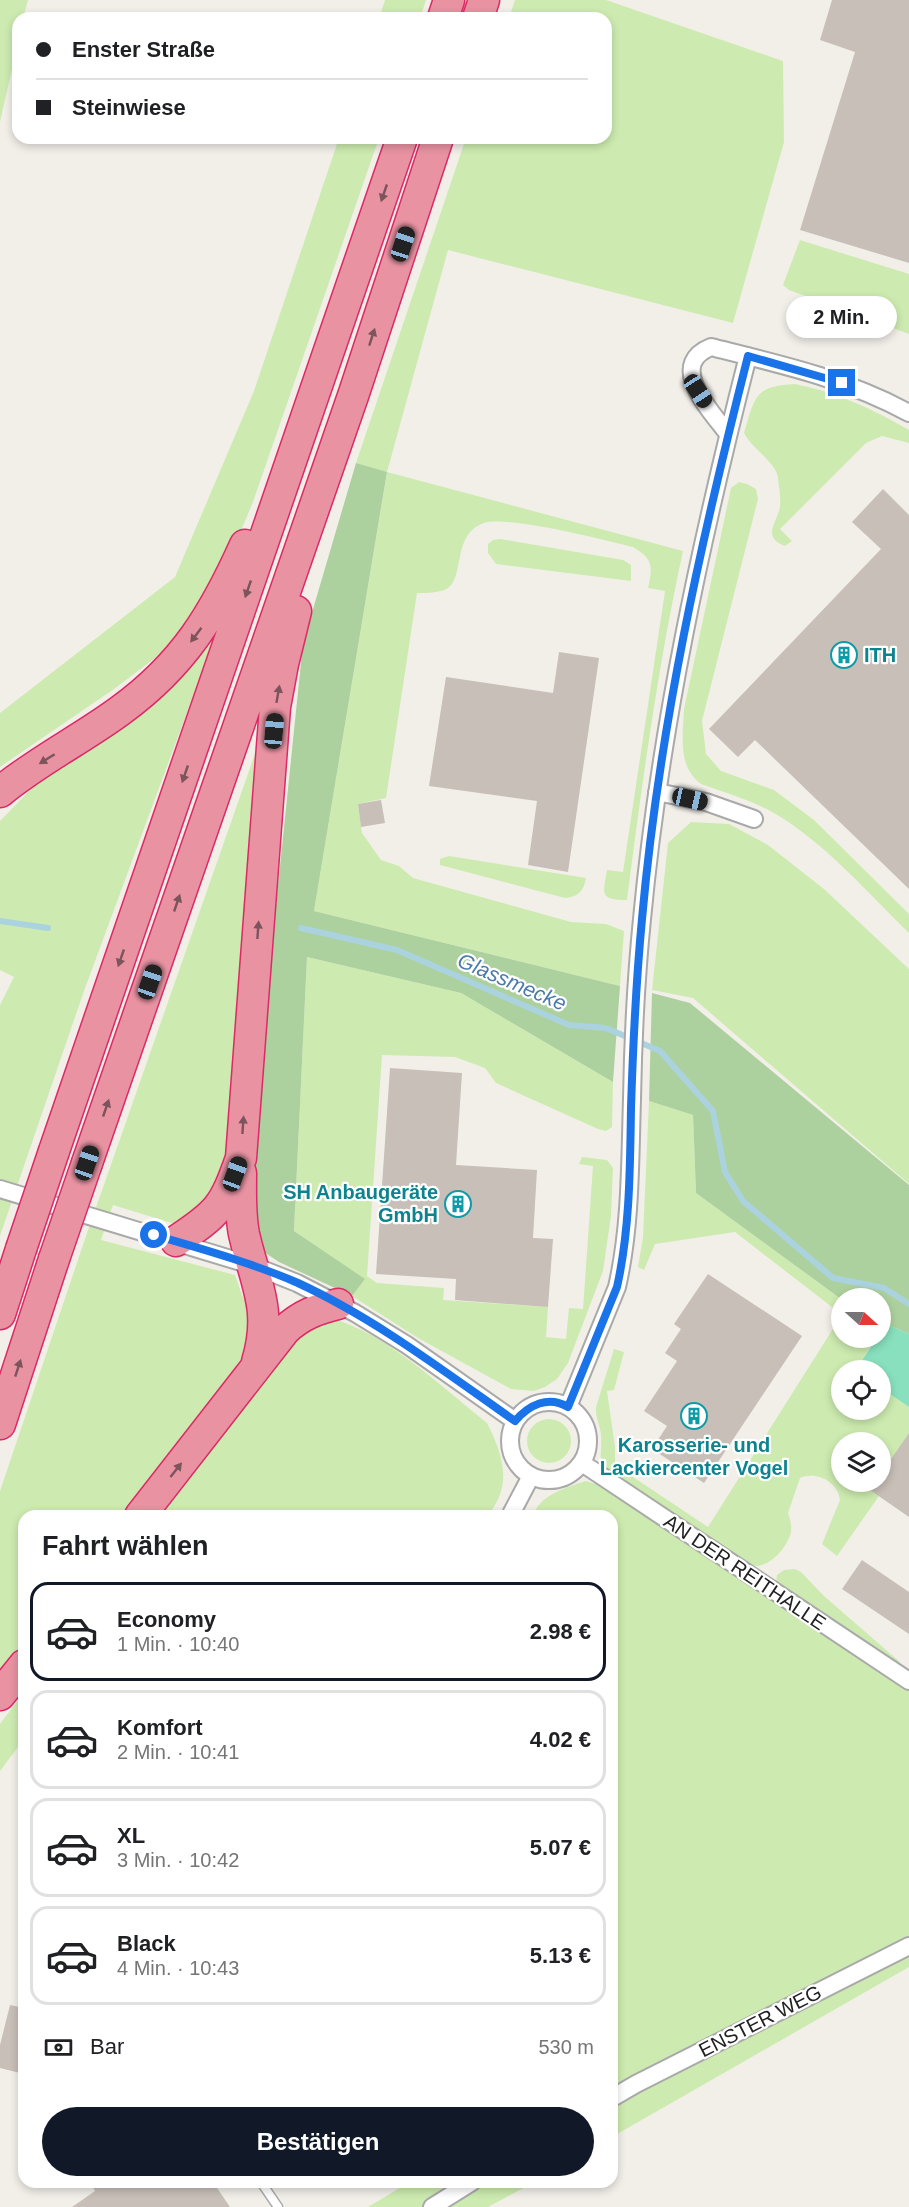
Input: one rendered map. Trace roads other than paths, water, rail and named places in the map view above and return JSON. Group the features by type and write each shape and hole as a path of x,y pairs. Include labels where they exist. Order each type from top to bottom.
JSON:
{"highway":[{"path":"0,1314 400,144"},
{"path":"0,1424 54,1259 354,393 436,144"},
{"path":"0,792 136,698 178,658 194,639 217,605 229,581 322,375"},
{"path":"255,1370 264,1330 260,1291 244,1234 241,1210 241,1158 276,707 283,664 354,393"},
{"path":"176,1241 200,1225 223,1203 241,1158"},
{"path":"145,1510 285,1330 316,1309 338,1304"},
{"path":"0,1695 18,1672"}],"street":[{"path":"728,434 692,380 690,368 702,351 711,347 821,375 853,386 909,413"},
{"path":"568,1407 609,1307 620,1273 627,1211 633,1058 642,919 657,792 686,618 748,356"},
{"path":"657,792 706,802 754,819"},
{"path":"0,1189 176,1241 254,1266 297,1283 338,1304 406,1345 515,1421"},
{"path":"550,1401 568,1407 575,1411 583,1422 588,1435 588,1447 582,1463 567,1476 555,1480 543,1480 531,1476 521,1469 510,1447 510,1433 515,1421 524,1410 536,1404 550,1401"},
{"name":"AN DER REITHALLE","path":"582,1463 909,1681"},
{"path":"513,1510 531,1476"},
{"name":"ENSTER WEG","path":"618,2094 909,1946"},
{"path":"432,2207 462,2188"}],"lane":[{"path":"265,2188 278,2207"}],"waterway":[{"name":"Glassmecke","path":"0,921 48,928"},
{"name":"Glassmecke","path":"301,928 397,950 569,1025 606,1028 660,1051 713,1111 725,1172 743,1201 833,1278 884,1288 909,1304"}],"place":[{"name":"ITH","path":"844,655"},
{"name":"SH Anbaugeräte GmbH","path":"458,1204"},
{"name":"Karosserie- und Lackiercenter Vogel","path":"694,1416"}]}
